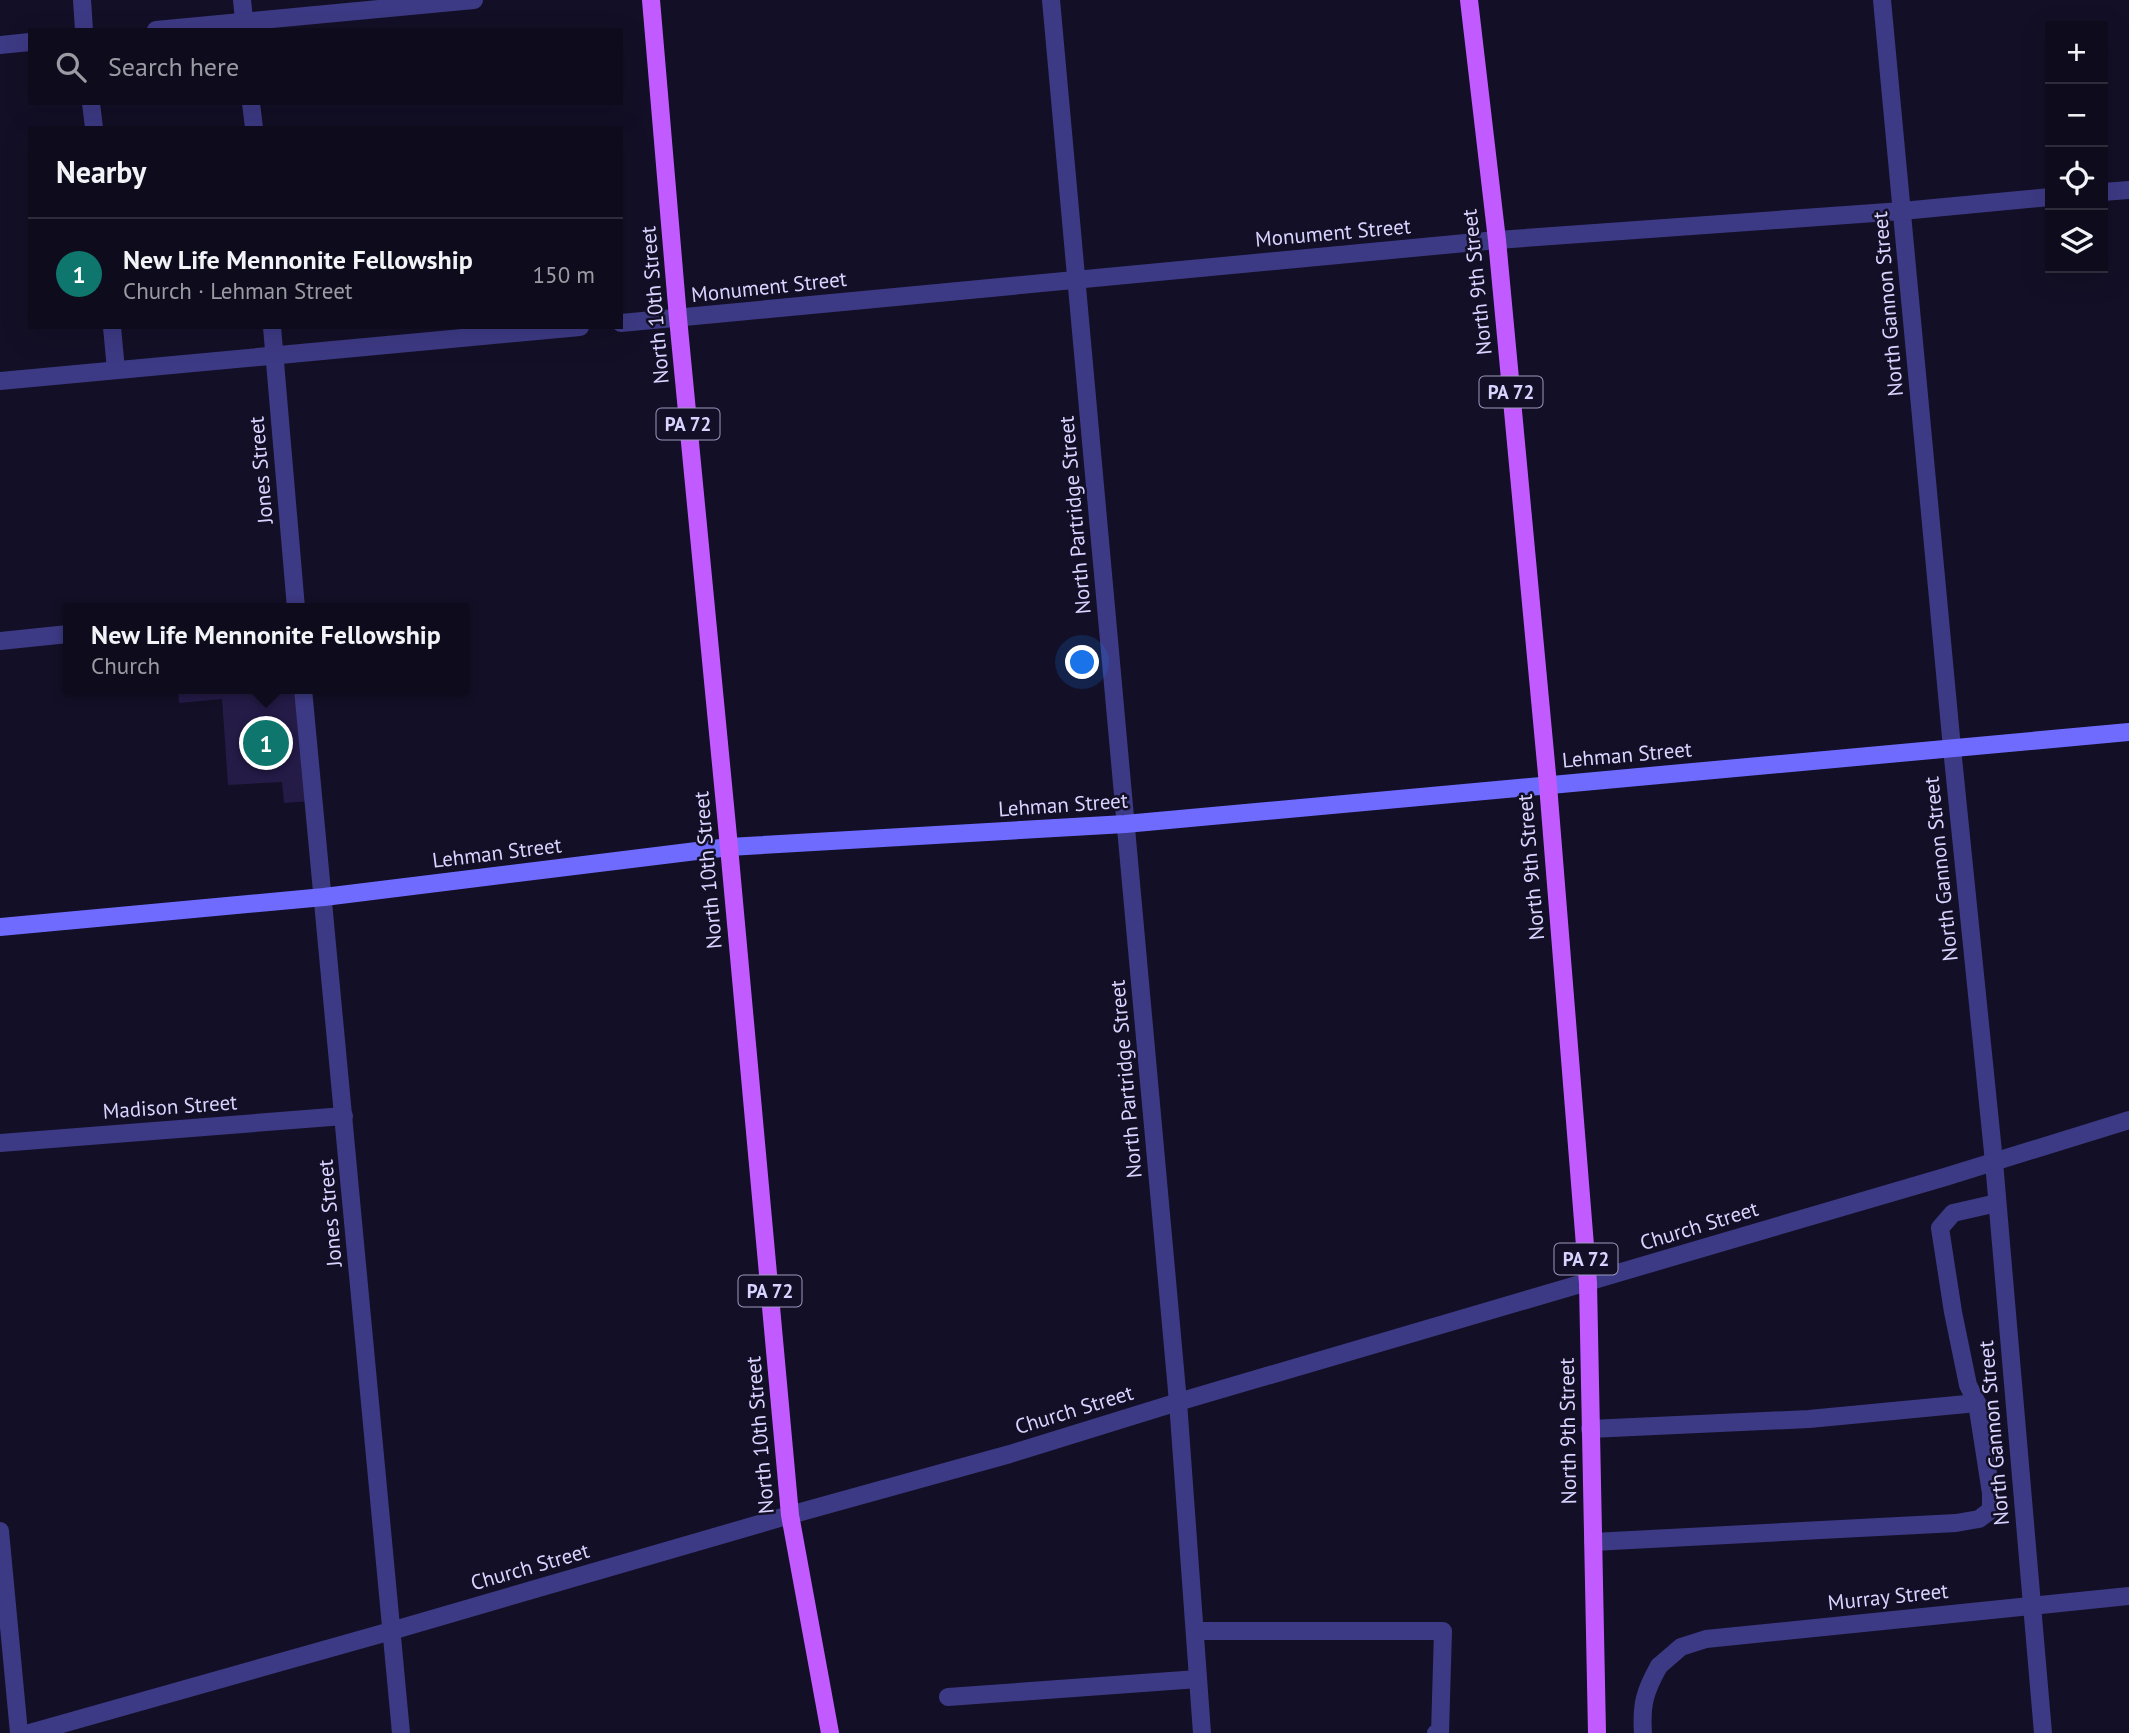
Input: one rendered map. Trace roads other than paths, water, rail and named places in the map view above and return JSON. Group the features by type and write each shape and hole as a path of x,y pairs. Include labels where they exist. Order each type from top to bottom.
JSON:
{"main road":[{"name":"North 10th Street","path":"651,0 678,318 790,1514 830,1733"},
{"name":"North 9th Street","path":"1469,0 1497,240 1548,785 1588,1283 1597,1733"},
{"name":"Lehman Street","path":"0,927 324,897 729,847 1125,824 2129,732"}],"street":[{"path":"82,0 84,28"},
{"path":"242,0 244,26"},
{"path":"200,28 244,26 474,0"},
{"name":"North Partridge Street","path":"1051,0 1178,1402 1202,1733"},
{"name":"North Gannon Street","path":"1882,0 1994,1162 2043,1733"},
{"path":"0,45 28,42"},
{"path":"91,105 93,126"},
{"path":"251,105 254,126"},
{"path":"2108,192 2129,190"},
{"name":"Monument Street","path":"623,323 1497,240 1902,211 2045,197"},
{"path":"112,329 116,370"},
{"name":"Jones Street","path":"272,329 296,603"},
{"path":"0,381 559,329"},
{"path":"0,641 63,635"},
{"name":"Jones Street","path":"304,694 401,1733"},
{"name":"Madison Street","path":"0,1143 344,1116"},
{"name":"Church Street","path":"30,1733 391,1632 790,1514 1010,1454 2129,1120"},
{"path":"1593,1542 1956,1523 1979,1520 1991,1510 1978,1403 1968,1385 1940,1228 1953,1213 1997,1203"},
{"path":"1591,1429 1809,1419 1978,1403"},
{"path":"0,1531 19,1733"},
{"name":"Murray Street","path":"1643,1733 1642,1716 1646,1690 1658,1666 1681,1647 1706,1639 2129,1596"},
{"path":"1195,1632 1443,1632 1440,1733 1436,1733"},
{"path":"948,1697 1198,1679"}],"place":[{"name":"New Life Mennonite Fellowship","path":"266,743"}]}
